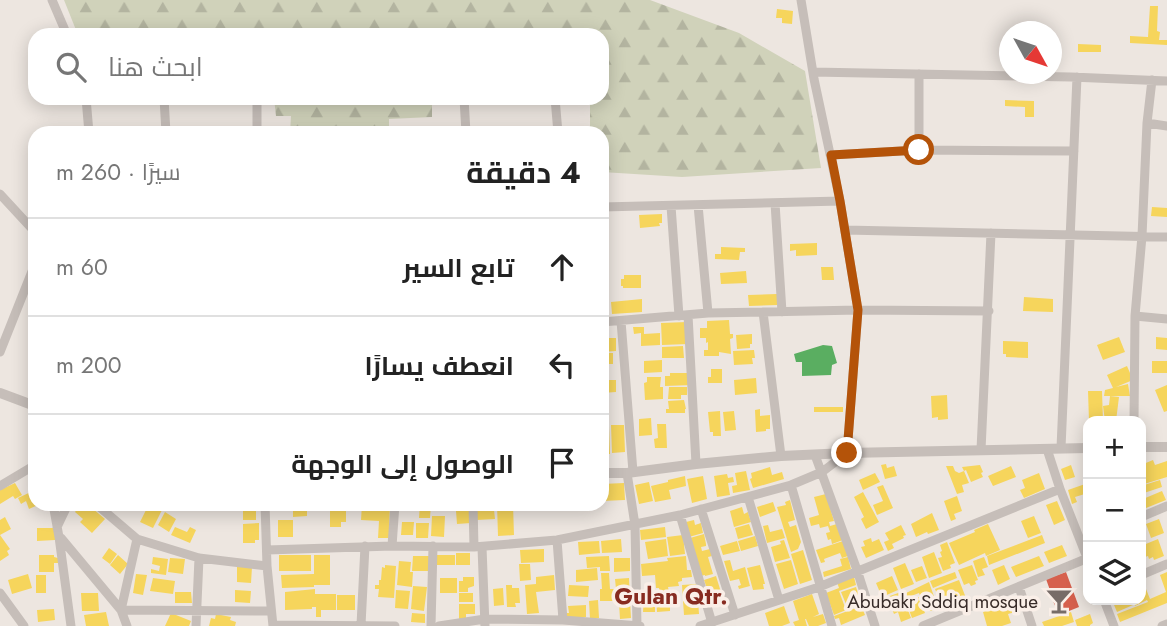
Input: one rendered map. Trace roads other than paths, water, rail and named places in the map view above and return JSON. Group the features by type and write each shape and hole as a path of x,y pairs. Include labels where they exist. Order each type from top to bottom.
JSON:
{"street":[{"path":"52,0 64,28"},
{"path":"267,551 365,546 478,547 557,540 680,515 791,485 822,472 847,453 858,310 801,0"},
{"path":"813,72 1167,81"},
{"path":"919,74 919,150"},
{"path":"1062,448 1077,77"},
{"path":"1134,416 1135,316 1152,80"},
{"path":"87,105 88,126"},
{"path":"164,105 166,126"},
{"path":"257,105 257,126"},
{"path":"464,105 466,126"},
{"path":"556,105 557,126"},
{"path":"1147,123 1167,126"},
{"path":"831,155 919,150 1074,152"},
{"path":"0,194 28,224"},
{"path":"609,207 840,201"},
{"path":"775,203 782,312"},
{"path":"671,205 684,315 696,464"},
{"path":"698,205 708,313"},
{"path":"845,230 1167,237"},
{"path":"982,450 991,233"},
{"path":"0,352 28,282"},
{"path":"609,321 708,313 989,311"},
{"path":"763,312 781,456"},
{"path":"1135,316 1167,319"},
{"path":"439,626 563,620 638,626 635,525 621,321"},
{"path":"0,393 28,403"},
{"path":"1146,447 1167,447"},
{"path":"609,473 781,456 1083,448"},
{"path":"1047,449 1060,489 1083,536"},
{"path":"815,455 875,626"},
{"path":"0,486 28,469"},
{"path":"791,485 832,626"},
{"path":"700,626 819,587 1060,489"},
{"path":"748,497 779,600"},
{"path":"1146,515 1167,506"},
{"path":"701,509 735,615"},
{"path":"54,511 71,626"},
{"path":"58,532 66,511"},
{"path":"104,511 137,539 199,558 267,566"},
{"path":"265,511 273,625 395,626"},
{"path":"392,546 394,511"},
{"path":"474,511 485,623"},
{"path":"680,515 712,623"},
{"path":"58,532 121,610 127,626"},
{"path":"121,610 137,539"},
{"path":"557,540 563,620"},
{"path":"361,625 365,546"},
{"path":"432,626 433,546"},
{"path":"196,626 199,558"},
{"path":"923,626 945,622 1019,587 1083,561"},
{"path":"1146,573 1167,564"},
{"path":"1019,587 1032,626"},
{"path":"0,593 24,626"},
{"path":"1106,605 1114,626"},
{"path":"121,610 271,611"},
{"path":"1162,626 1167,624"}],"place":[{"name":"Abubakr Sddiq mosque","path":"1059,601"}],"district":[{"name":"Gulan Qtr.","path":"671,596"}]}
